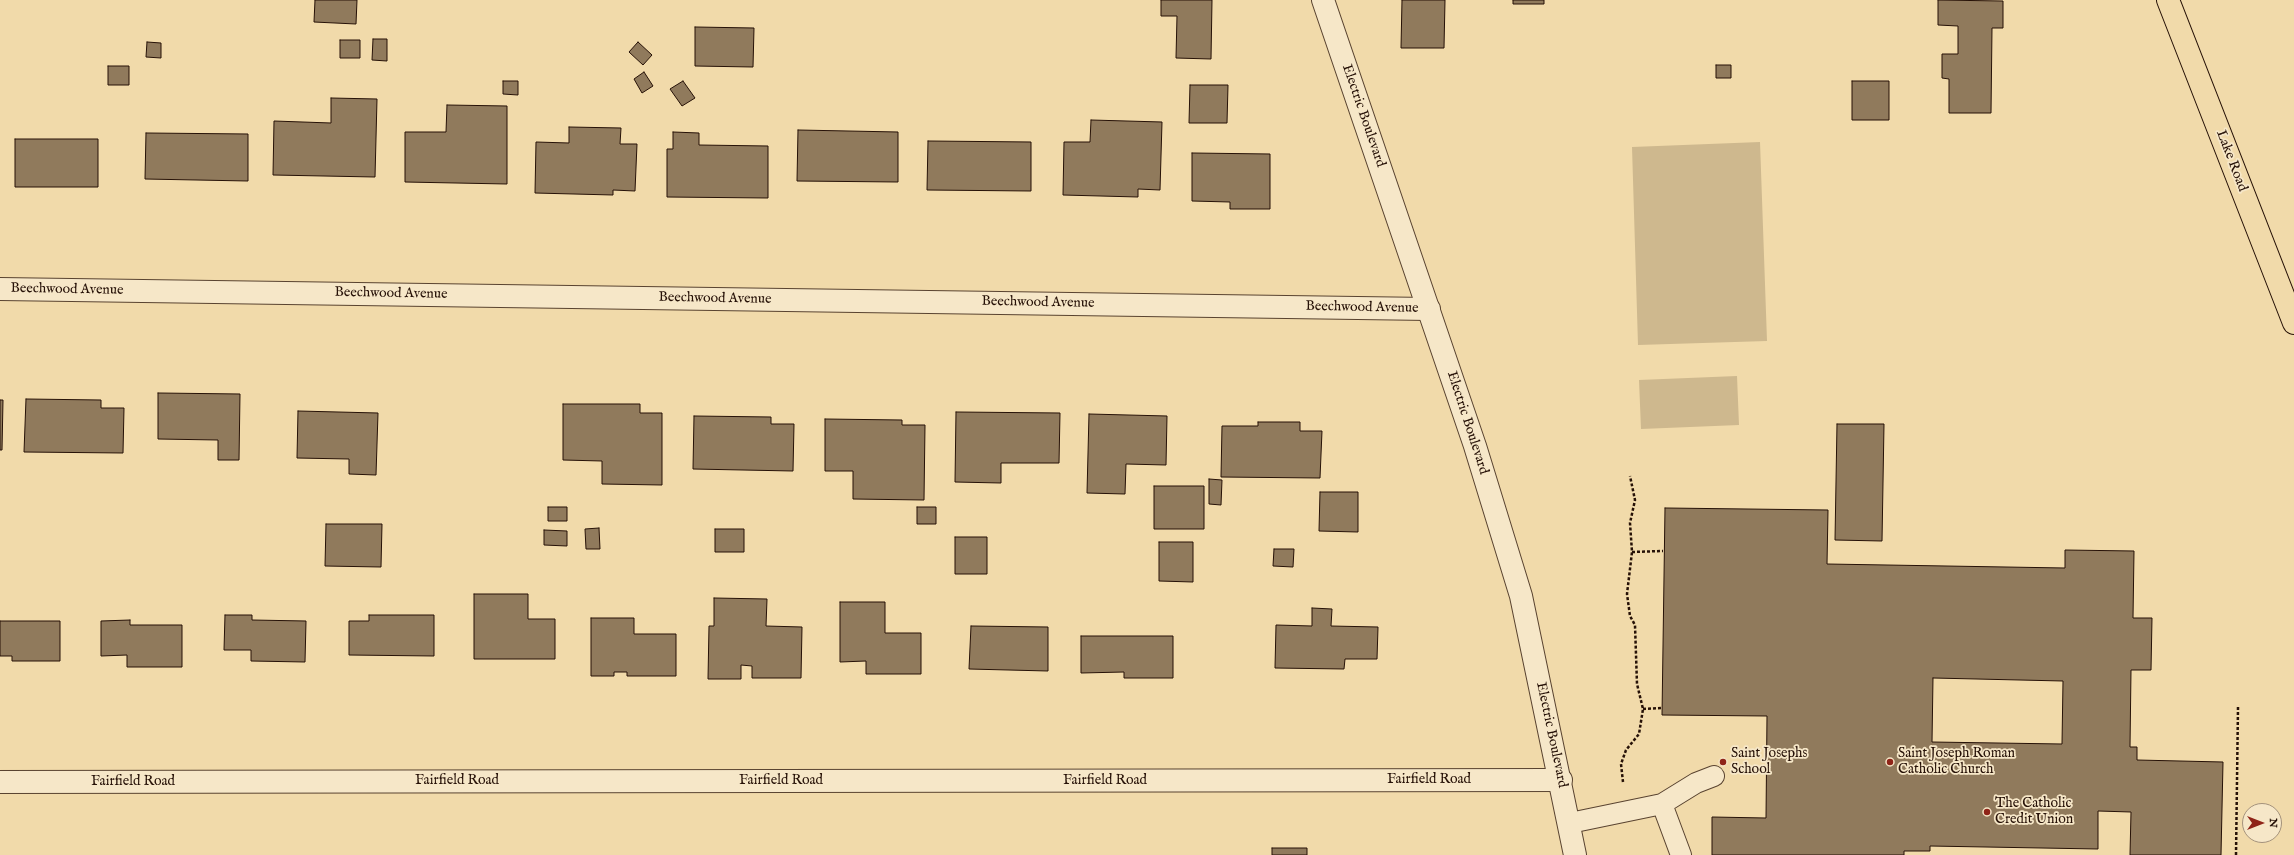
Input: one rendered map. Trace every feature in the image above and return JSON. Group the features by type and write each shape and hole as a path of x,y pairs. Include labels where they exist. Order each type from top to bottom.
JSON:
{"main road":[{"name":"Lake Road","path":"2168,0 2294,323"}],"street":[{"name":"Electric Boulevard","path":"1323,0 1475,446 1521,596 1570,823 1575,855"},
{"name":"Beechwood Avenue","path":"0,289 1429,309"},
{"name":"Fairfield Road","path":"0,782 1561,780"}],"lane":[{"path":"1570,823 1662,804 1696,783 1714,776"},
{"path":"1662,804 1681,855"}],"path":[{"path":"1630,476 1635,500 1630,523 1632,552 1627,604 1634,625 1637,684 1643,709 1639,734 1626,750 1621,764 1622,780 1630,810"},
{"path":"1632,552 1663,551"},
{"path":"2236,855 2238,707"},
{"path":"1643,709 1662,708"}],"shaded area":[{"path":"1760,142 1767,341 1638,345 1632,147"},
{"path":"1737,376 1739,425 1641,429 1639,380"}],"building":[{"path":"315,0 357,0 356,24 314,22"},
{"path":"1161,0 1212,0 1211,59 1176,58 1177,16 1161,16"},
{"path":"1402,0 1445,0 1444,48 1401,48"},
{"path":"1513,0 1544,0 1544,4 1513,4"},
{"path":"1938,0 2003,1 2003,28 1992,28 1991,113 1949,113 1949,79 1942,78 1942,54 1958,54 1958,26 1938,25"},
{"path":"695,27 754,28 753,67 695,66"},
{"path":"373,39 387,39 387,61 372,60"},
{"path":"340,40 360,40 360,58 340,58"},
{"path":"147,42 161,43 161,58 146,57"},
{"path":"638,42 652,55 643,65 629,52"},
{"path":"1716,65 1731,65 1731,78 1716,78"},
{"path":"108,66 129,66 129,85 108,85"},
{"path":"644,72 653,86 642,93 634,79"},
{"path":"503,81 518,81 518,95 503,94"},
{"path":"683,81 695,98 682,106 670,89"},
{"path":"1852,81 1889,81 1889,120 1852,120"},
{"path":"1190,85 1228,85 1227,123 1189,123"},
{"path":"331,98 377,99 375,177 273,175 274,121 331,123"},
{"path":"447,105 507,106 507,184 405,182 405,132 446,132"},
{"path":"1091,120 1162,122 1160,190 1138,189 1138,197 1063,195 1064,142 1090,142"},
{"path":"569,127 621,128 620,144 637,144 635,191 613,190 613,195 535,193 536,142 569,143"},
{"path":"798,130 898,132 898,182 797,181"},
{"path":"673,132 699,133 699,145 768,146 768,198 667,197 667,149 673,149"},
{"path":"146,133 248,134 248,181 145,179"},
{"path":"15,139 98,139 98,187 15,187"},
{"path":"928,141 1031,142 1031,191 927,190"},
{"path":"1192,153 1270,154 1270,209 1230,209 1230,202 1192,201"},
{"path":"158,393 240,394 239,460 218,460 218,440 158,439"},
{"path":"26,399 101,400 101,408 124,408 123,453 24,452"},
{"path":"0,400 3,400 2,450 0,450"},
{"path":"563,404 640,404 640,413 662,413 662,485 602,484 602,461 563,460"},
{"path":"298,411 378,413 376,475 349,474 349,459 297,458"},
{"path":"956,412 1060,413 1059,463 1001,463 1001,483 955,482"},
{"path":"1089,414 1167,416 1166,465 1126,464 1125,494 1087,493"},
{"path":"694,416 771,417 771,424 794,424 793,471 693,469"},
{"path":"825,419 902,420 902,425 925,425 924,500 853,499 853,471 825,471"},
{"path":"1258,422 1300,422 1300,431 1322,431 1320,478 1221,477 1222,426 1258,426"},
{"path":"1837,424 1884,424 1882,541 1835,540"},
{"path":"1209,479 1222,480 1221,505 1209,504"},
{"path":"1154,486 1204,486 1204,529 1154,529"},
{"path":"1320,492 1358,492 1358,532 1319,531"},
{"path":"548,507 567,507 567,521 548,521"},
{"path":"917,507 936,507 936,524 917,524"},
{"path":"1665,508 1828,510 1827,564 2065,568 2065,550 2134,551 2133,618 2152,618 2151,670 2131,670 2130,747 2137,747 2137,760 2223,762 2221,855 2130,855 2131,812 2098,811 2098,849 1930,846 1930,851 1904,851 1904,855 1712,855 1712,817 1766,818 1767,716 1662,715","holes":["1933,678 2063,681 2062,744 1932,742"]},
{"path":"326,524 382,524 381,567 325,566"},
{"path":"599,528 600,549 586,549 585,529"},
{"path":"715,529 744,529 744,552 715,552"},
{"path":"544,530 567,531 567,546 544,545"},
{"path":"955,537 987,537 987,574 955,574"},
{"path":"1159,542 1193,542 1193,582 1159,581"},
{"path":"1274,549 1294,549 1293,567 1273,566"},
{"path":"474,594 528,594 528,619 555,619 555,659 474,659"},
{"path":"714,598 767,599 766,626 802,627 801,678 752,678 752,666 741,665 741,679 708,679 709,626 714,626"},
{"path":"840,602 885,602 885,633 921,633 921,674 866,674 866,661 840,662"},
{"path":"1312,608 1332,609 1331,626 1378,627 1377,659 1345,659 1344,669 1275,668 1276,625 1312,626"},
{"path":"225,615 252,615 252,620 306,621 305,662 251,661 251,650 224,650"},
{"path":"369,615 434,615 434,656 349,655 349,621 369,621"},
{"path":"591,618 634,618 634,634 676,634 676,676 627,676 627,672 614,672 614,676 591,676"},
{"path":"130,620 130,625 182,625 182,667 127,667 127,655 101,656 101,621"},
{"path":"0,621 60,621 60,661 12,661 12,656 0,656"},
{"path":"971,626 1048,627 1048,671 969,669"},
{"path":"1081,636 1173,636 1173,678 1124,678 1124,672 1081,673"},
{"path":"1272,848 1307,848 1307,855 1272,855"}],"place":[{"name":"Saint Josephs School","path":"1723,762"},
{"name":"Saint Joseph Roman Catholic Church","path":"1890,762"},
{"name":"The Catholic Credit Union","path":"1987,812"}]}
